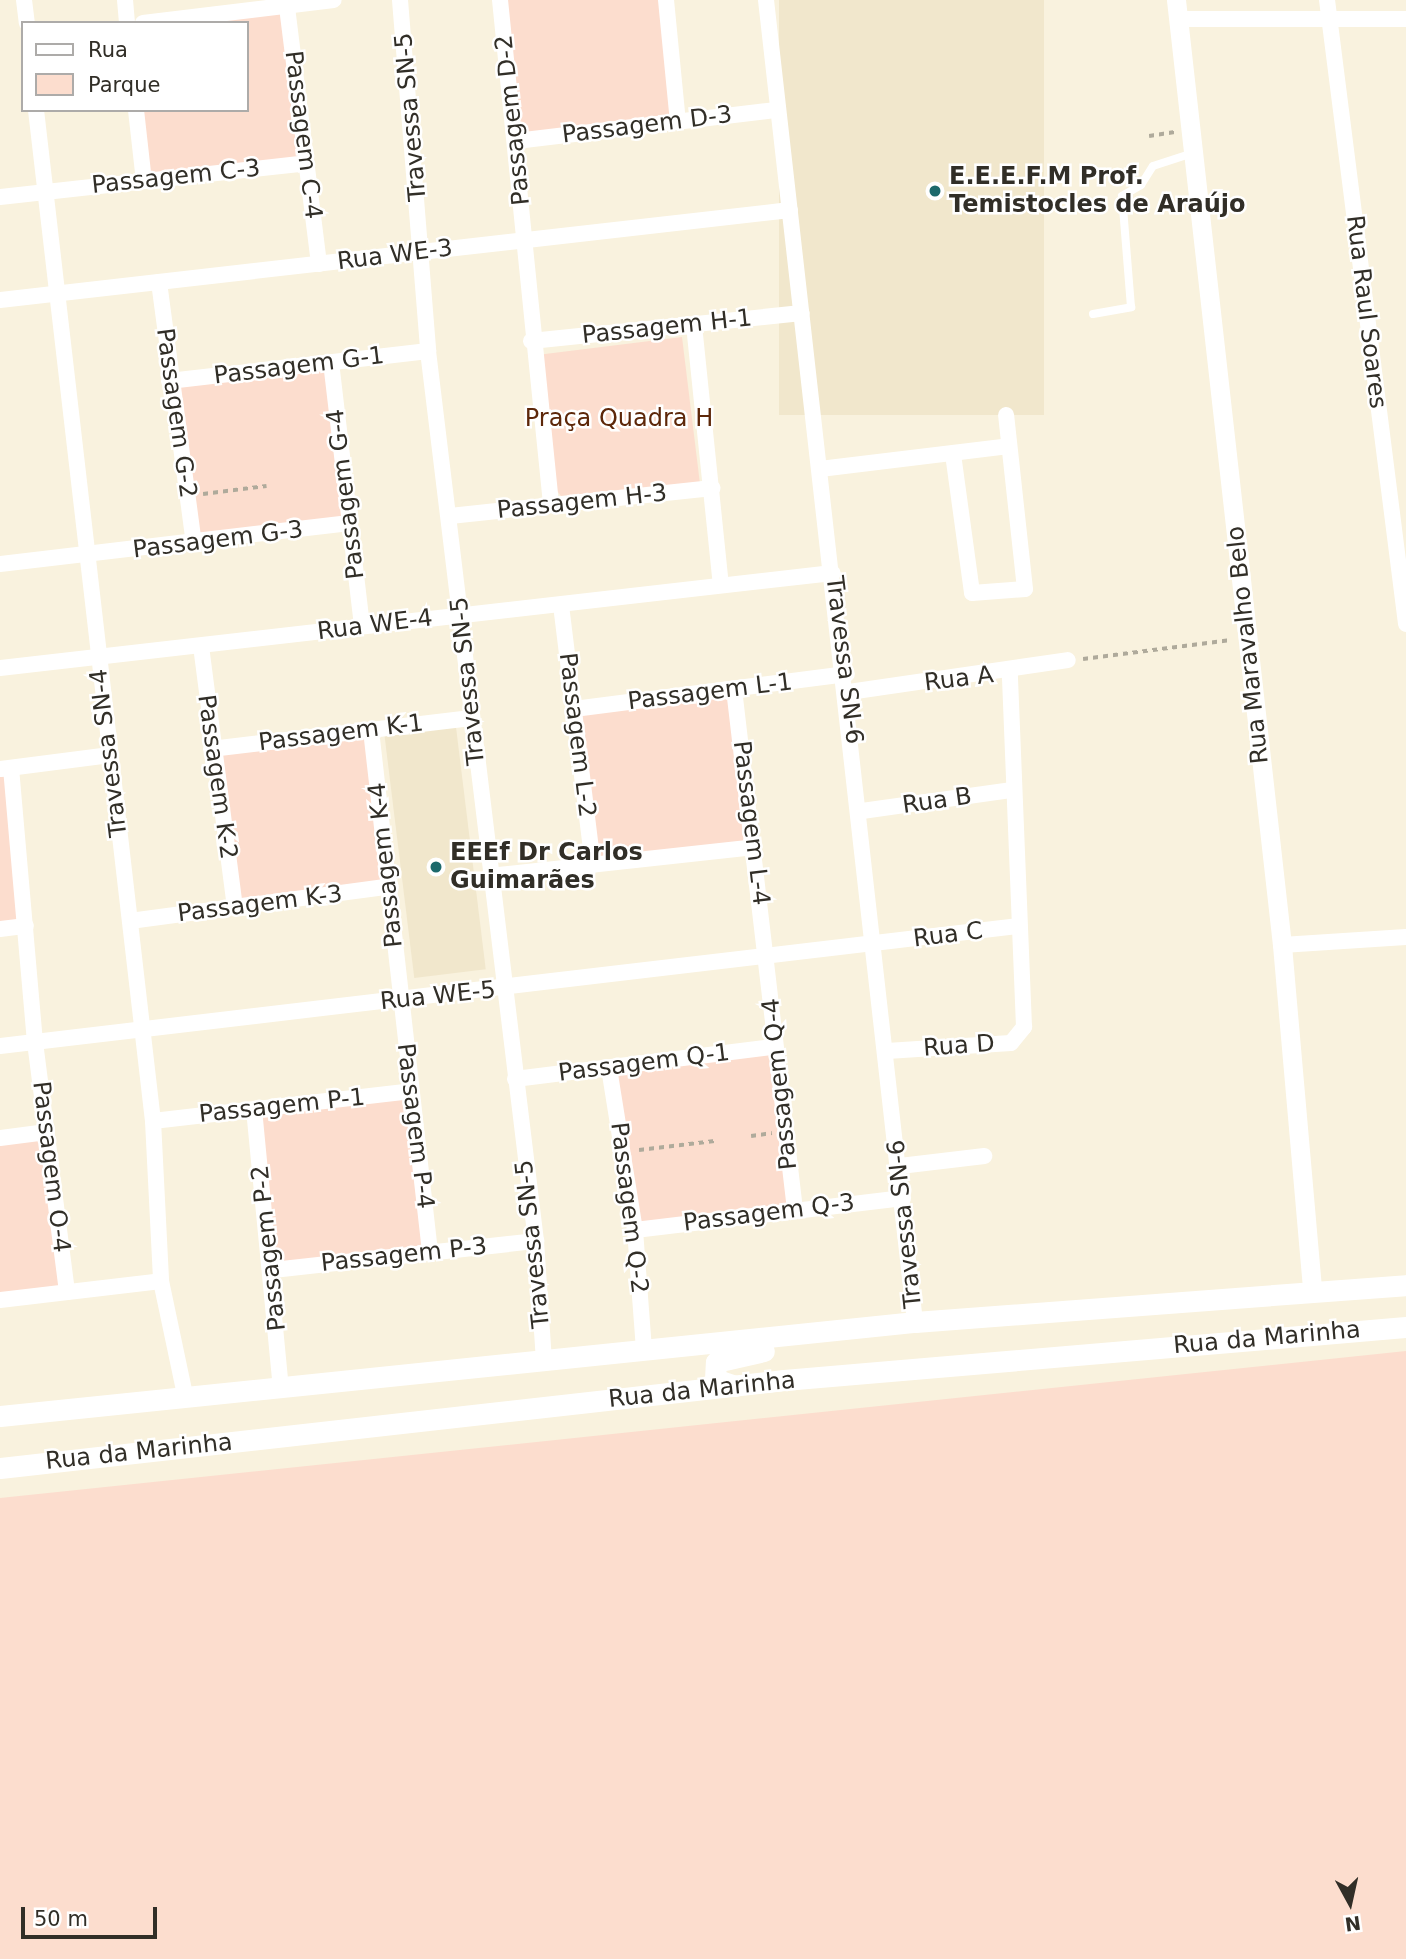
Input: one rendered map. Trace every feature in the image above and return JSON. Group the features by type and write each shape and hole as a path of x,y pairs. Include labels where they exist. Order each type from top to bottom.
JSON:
{"main road":[{"name":"Rua da Marinha","path":"0,1416 872,1326 1312,1290 1406,1285"},
{"path":"735,1386 715,1379 716,1362 725,1356 872,1326"},
{"name":"Rua da Marinha","path":"0,1468 735,1386 1406,1326"}],"street":[{"path":"24,0 27,21"},
{"path":"125,0 127,21"},
{"path":"161,21 334,0"},
{"name":"Travessa SN-5","path":"400,0 424,252 428,351 450,516 489,876 536,1241 544,1361"},
{"name":"Passagem D-2","path":"500,0 516,141 531,341 551,504"},
{"path":"666,0 678,122"},
{"name":"Travessa SN-6","path":"766,0 820,469 847,674 915,1322"},
{"name":"Rua Raul Soares","path":"1327,0 1406,624"},
{"name":"Passagem C-4","path":"287,7 319,264"},
{"path":"1177,10 1329,19 1406,19"},
{"name":"Rua Maravalho Belo","path":"1177,10 1282,945 1312,1290"},
{"name":"Passagem D-3","path":"516,141 777,110"},
{"name":"Travessa SN-4","path":"36,112 140,1027 153,1121 162,1281 184,1395"},
{"path":"136,112 144,181"},
{"name":"Passagem C-3","path":"0,197 306,163"},
{"name":"Rua WE-3","path":"0,300 790,210"},
{"name":"Passagem G-2","path":"159,282 169,381 194,543"},
{"name":"Passagem H-1","path":"531,341 802,313"},
{"path":"694,325 721,585"},
{"name":"Passagem G-1","path":"169,381 428,351"},
{"name":"Passagem G-4","path":"331,362 362,626"},
{"path":"953,454 972,593 1021,591 1027,584 1006,415"},
{"path":"820,469 1009,446"},
{"name":"Passagem H-3","path":"450,516 713,488"},
{"name":"Passagem G-3","path":"0,564 87,556 350,523"},
{"name":"Rua WE-4","path":"0,668 833,573"},
{"name":"Passagem L-2","path":"561,605 593,865"},
{"name":"Passagem K-2","path":"201,646 211,749 235,908"},
{"name":"Rua A","path":"849,692 1010,673 1068,660"},
{"path":"1010,673 1011,790 1019,926"},
{"name":"Passagem L-1","path":"574,709 847,674"},
{"name":"Passagem L-4","path":"734,689 768,958"},
{"name":"Passagem K-1","path":"211,749 471,718"},
{"name":"Passagem K-4","path":"371,730 391,887 399,1000"},
{"path":"5,768 110,755"},
{"name":"Passagem O-4","path":"5,768 26,926 35,1042 67,1292"},
{"name":"Rua B","path":"862,811 1011,790"},
{"path":"489,876 754,847"},
{"name":"Passagem K-3","path":"130,921 391,887"},
{"path":"0,929 26,926"},
{"name":"Rua C","path":"876,944 1019,926"},
{"name":"Rua D","path":"887,1051 1011,1043 1024,1027 1019,926"},
{"path":"1282,945 1406,937"},
{"name":"Rua WE-5","path":"0,1046 140,1027 503,989 876,944"},
{"name":"Passagem Q-4","path":"768,958 773,1046 795,1210"},
{"name":"Passagem P-4","path":"399,1000 430,1252"},
{"name":"Passagem Q-1","path":"514,1079 773,1046"},
{"name":"Passagem Q-2","path":"609,1068 635,1230 644,1349"},
{"name":"Passagem P-1","path":"153,1121 411,1091"},
{"name":"Passagem P-2","path":"254,1109 273,1270 281,1387"},
{"path":"0,1138 47,1132"},
{"path":"900,1166 984,1156"},
{"name":"Passagem Q-3","path":"635,1230 903,1198"},
{"name":"Passagem P-3","path":"273,1270 536,1241"},
{"path":"0,1300 162,1281"}],"lane":[{"path":"1093,314 1131,307 1133,297 1122,195 1153,166 1193,153"}],"path":[{"path":"1149,136 1191,130"},
{"path":"202,494 266,486"},
{"path":"1068,660 1247,638"},
{"path":"623,1152 714,1141"}],"shaded area":[{"name":"E.E.E.F.M Prof. Temistocles de Araújo","path":"779,0 1044,0 1044,415 779,415"},
{"name":"EEEf Dr Carlos Guimarães","path":"456,727 486,969 414,978 385,736"}],"green space":[{"path":"500,0 666,0 678,122 516,141"},
{"path":"287,7 306,163 144,181 136,112 248,112 248,21 161,21"},
{"name":"Praça Quadra H","path":"682,337 700,484 561,496 553,486 537,355"},
{"path":"331,362 351,523 189,543 169,382"},
{"path":"734,689 753,847 594,866 574,709"},
{"path":"371,730 390,886 230,905 211,750"},
{"path":"11,768 26,926 0,929 0,769"},
{"path":"773,1047 796,1209 632,1232 610,1070"},
{"path":"411,1091 431,1252 274,1271 254,1110"},
{"path":"47,1132 67,1292 0,1300 0,1138"},
{"path":"1406,1351 1406,1959 0,1959 0,1498"}],"place":[{"name":"E.E.E.F.M Prof. Temistocles de Araújo","path":"935,191"},
{"name":"EEEf Dr Carlos Guimarães","path":"436,867"}]}
